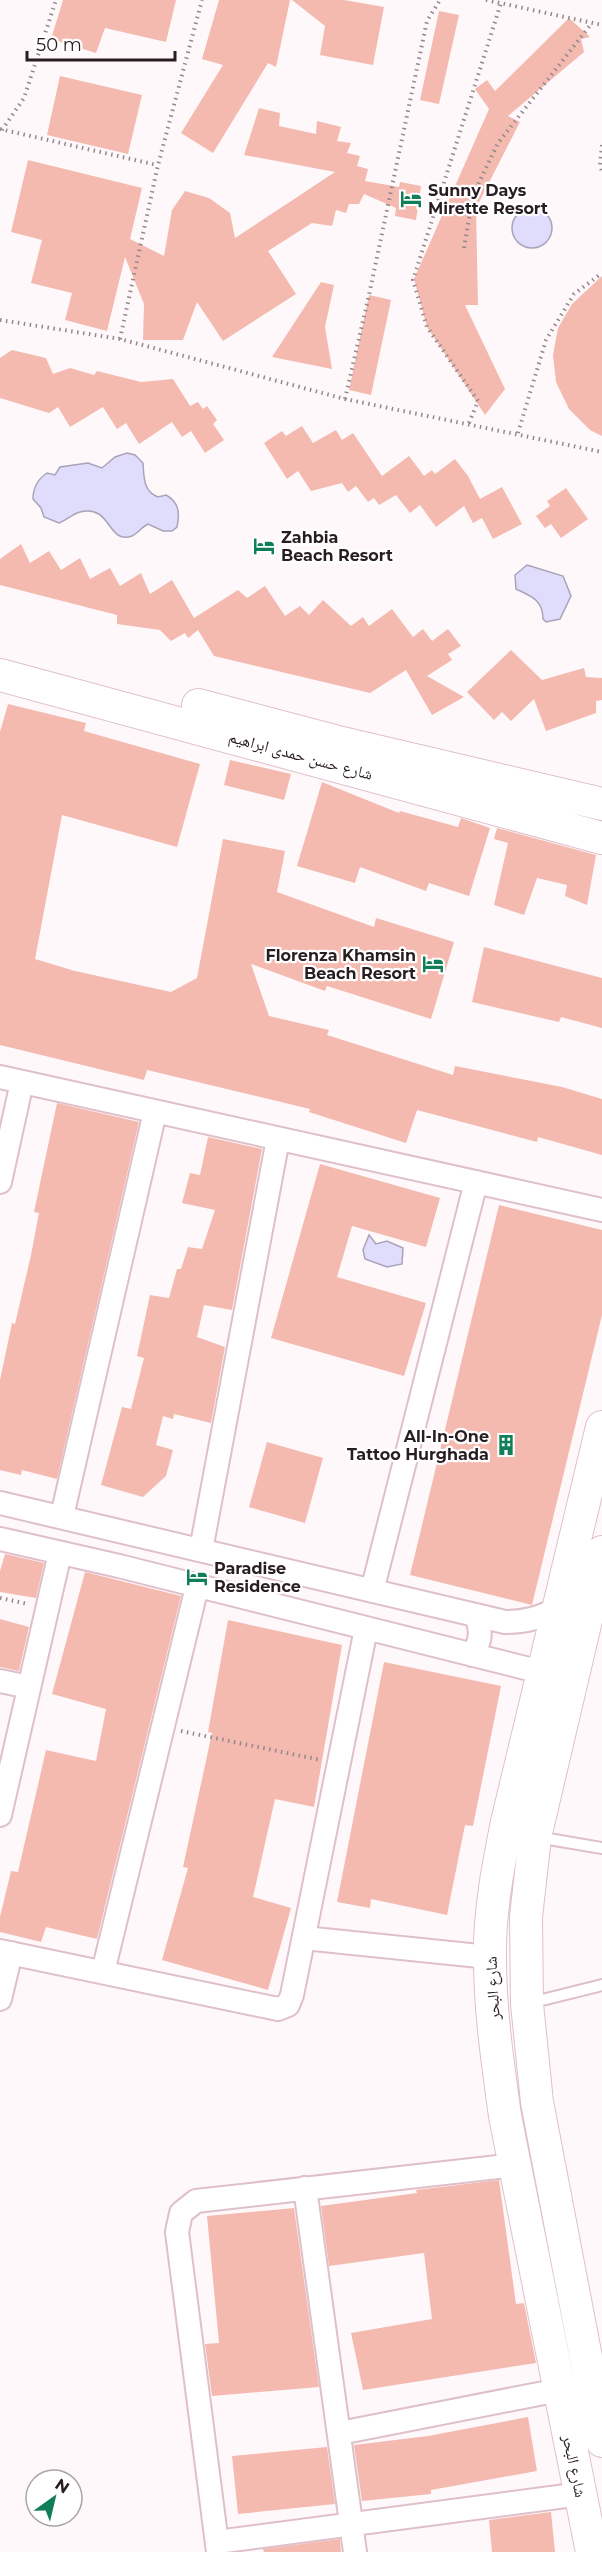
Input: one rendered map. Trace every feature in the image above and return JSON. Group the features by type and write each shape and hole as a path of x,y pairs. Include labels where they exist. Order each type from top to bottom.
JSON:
{"main road":[{"name":"شارع حسن حمدى ابراهيم","path":"0,653 348,745 602,804"},
{"name":"شارع حسن حمدى ابراهيم","path":"0,675 602,838"},
{"name":"شارع البحر","path":"592,2552 515,2165 495,2049 489,1957 494,1887 507,1822 556,1609 602,1427"},
{"name":"شارع البحر","path":"602,1552 535,1837 526,1917 527,2004 537,2102 602,2441"},
{"path":"539,2286 572,2279"},
{"path":"550,2345 582,2335"}],"street":[{"path":"0,1077 602,1210"},
{"path":"0,1182 22,1082"},
{"path":"62,1516 155,1112"},
{"path":"201,1550 278,1139"},
{"path":"372,1591 476,1182"},
{"path":"0,1503 505,1622 523,1622 540,1618 556,1609"},
{"path":"119,1566 129,1532"},
{"path":"0,1539 119,1566 541,1672"},
{"path":"0,1812 60,1553"},
{"path":"103,1972 197,1587"},
{"path":"472,1655 480,1636 476,1616"},
{"path":"0,1999 6,1952 278,2009 288,2005 304,1938 366,1629"},
{"path":"0,1681 29,1687"},
{"path":"304,1938 489,1957"},
{"path":"515,2165 196,2201 181,2213 178,2222 178,2243 218,2547 352,2525 581,2494"},
{"path":"305,2188 355,2552"},
{"path":"340,2433 559,2390"}],"lane":[{"path":"535,1837 602,1848"},
{"path":"527,2004 602,1985"}],"path":[{"path":"56,0 24,98 1,130 158,165"},
{"path":"120,339 158,165 202,0"},
{"path":"345,399 427,21 440,0"},
{"path":"486,0 602,25"},
{"path":"469,423 478,400 427,327 413,280 501,3"},
{"path":"464,248 473,195 498,143 592,23"},
{"path":"602,145 600,165 602,171"},
{"path":"518,433 546,340 574,294 602,273"},
{"path":"0,320 120,339 345,399 602,452"},
{"path":"0,1598 28,1604 45,1618"},
{"path":"163,1727 255,1748 339,1763"}],"shaded area":[{"path":"532,208 546,214 552,228 546,242 532,248 518,242 512,228 518,214"},
{"path":"127,453 135,455 143,463 145,483 149,491 158,497 166,495 174,501 178,522 177,527 172,531 163,531 148,524 132,536 124,537 118,535 104,518 90,511 77,513 59,523 44,517 33,495 44,475 47,473 55,475 60,467 88,463 102,468 115,457"},
{"path":"527,565 563,576 571,596 560,619 546,622 538,603 516,589 515,575"},
{"path":"369,1235 376,1244 387,1241 403,1248 402,1264 387,1267 365,1259 363,1250"}],"building":[{"path":"63,0 176,0 166,42 105,28 96,53 51,39"},
{"path":"219,0 290,0 276,67 268,63 213,153 181,133 223,65 202,59"},
{"path":"292,0 344,0 384,7 373,65 320,55 325,26"},
{"path":"439,11 459,15 439,104 420,100"},
{"path":"569,18 590,37 581,39 584,52 508,116 520,122 476,208 478,305 465,305 505,389 485,415 427,327 414,279 489,109 475,89 487,80 495,91"},
{"path":"60,76 142,95 128,154 47,135"},
{"path":"259,108 280,113 279,126 316,134 317,121 341,127 337,141 351,143 347,153 360,156 357,166 368,169 365,181 399,187 400,182 421,186 416,220 395,216 396,208 364,194 359,204 349,204 346,213 336,210 332,226 312,223 268,251 296,294 223,341 197,302 183,340 143,340 144,304 125,257 107,331 65,320 72,293 31,283 42,240 11,232 28,160 142,188 130,239 164,256 172,210 185,191 209,198 230,213 235,238 335,172 244,155"},
{"path":"602,276 602,436 590,430 569,409 556,382 553,355 558,328 572,304"},
{"path":"321,282 334,285 325,327 332,369 272,357"},
{"path":"369,295 391,300 371,395 349,390"},
{"path":"12,350 46,358 53,374 70,368 94,375 97,371 141,382 173,379 190,406 198,402 203,409 207,406 217,420 213,424 224,440 205,453 191,431 182,437 172,422 139,444 126,423 117,429 103,407 70,427 58,407 49,413 0,398 0,358"},
{"path":"302,426 313,443 336,430 342,440 353,433 382,476 409,456 424,476 432,470 435,474 455,459 468,476 480,499 502,487 522,524 493,539 482,518 473,523 464,506 436,527 420,505 410,513 396,495 379,505 374,498 368,502 356,486 348,492 342,483 311,491 298,471 287,479 264,443 282,431 286,436"},
{"path":"566,488 588,519 561,538 551,524 545,528 536,516 550,506 547,501"},
{"path":"21,544 30,563 49,551 61,570 80,558 90,579 110,568 120,586 141,573 150,594 172,580 194,618 238,590 247,598 265,586 285,616 300,606 309,615 323,600 351,626 363,617 369,626 392,609 413,637 423,629 432,641 448,629 461,646 448,654 452,660 427,676 464,697 432,715 406,670 370,693 214,656 198,630 188,638 185,633 171,641 160,630 117,624 117,615 0,585 0,559"},
{"path":"511,650 542,680 584,668 586,677 602,678 602,700 596,701 596,713 546,731 534,699 511,721 502,712 494,720 467,692"},
{"path":"8,704 86,723 84,731 200,764 177,847 62,815 35,959 75,971 171,992 197,978 223,839 285,851 277,892 374,927 376,918 454,942 431,1019 327,986 325,991 251,964 269,1016 329,1030 327,1035 453,1075 455,1066 562,1087 602,1099 602,1155 538,1137 537,1142 417,1110 406,1143 309,1112 310,1109 147,1070 144,1080 0,1045 0,732"},
{"path":"230,760 291,774 284,800 224,785"},
{"path":"322,782 399,813 400,811 458,827 461,818 490,828 469,896 429,883 426,891 360,867 355,883 297,866"},
{"path":"497,828 596,855 587,905 565,896 567,885 537,878 524,915 494,905 508,843 494,839"},
{"path":"484,947 602,978 602,1028 561,1017 559,1022 472,1002"},
{"path":"57,1103 139,1122 57,1479 22,1470 21,1475 0,1470 0,1380 12,1323 15,1324 31,1255 39,1213 34,1212"},
{"path":"208,1137 262,1149 232,1310 204,1305 197,1337 225,1347 211,1423 174,1414 173,1419 163,1416 156,1445 173,1450 166,1476 143,1497 101,1485 122,1407 131,1409 144,1358 137,1356 150,1295 169,1298 177,1269 181,1269 188,1247 202,1249 215,1210 182,1203 190,1173 200,1175"},
{"path":"320,1164 440,1198 426,1247 352,1226 337,1277 426,1303 404,1376 271,1338"},
{"name":"All-In-One Tattoo Hurghada","path":"499,1205 602,1230 602,1315 532,1605 410,1575"},
{"path":"267,1442 323,1458 305,1523 249,1507"},
{"path":"5,1554 44,1563 36,1598 0,1592 0,1571"},
{"path":"85,1572 181,1596 97,1939 46,1927 41,1942 0,1932 0,1917 11,1871 18,1872 46,1750 96,1761 106,1709 52,1694"},
{"path":"0,1619 29,1627 19,1671 0,1667"},
{"path":"228,1620 342,1645 314,1807 275,1799 253,1897 291,1908 268,1990 162,1960 188,1868 183,1867 212,1733 208,1732"},
{"path":"384,1662 501,1686 473,1826 465,1825 447,1915 371,1899 370,1908 337,1902"},
{"path":"499,2180 516,2304 524,2303 536,2363 363,2390 351,2333 432,2319 424,2253 329,2266 321,2206 417,2193 416,2190"},
{"path":"294,2208 319,2387 212,2396 205,2344 219,2343 207,2216"},
{"path":"528,2417 537,2471 431,2490 431,2494 362,2501 354,2445 428,2436"},
{"path":"327,2447 335,2504 238,2514 232,2456"},
{"path":"551,2512 555,2552 492,2552 489,2520"},
{"path":"340,2539 341,2552 264,2552 263,2549"}],"place":[{"name":"Sunny Days Mirette Resort","path":"411,199"},
{"name":"Zahbia Beach Resort","path":"264,546"},
{"name":"Florenza Khamsin Beach Resort","path":"433,964"},
{"name":"All-In-One Tattoo Hurghada","path":"506,1445"},
{"name":"Paradise Residence","path":"197,1577"}]}
